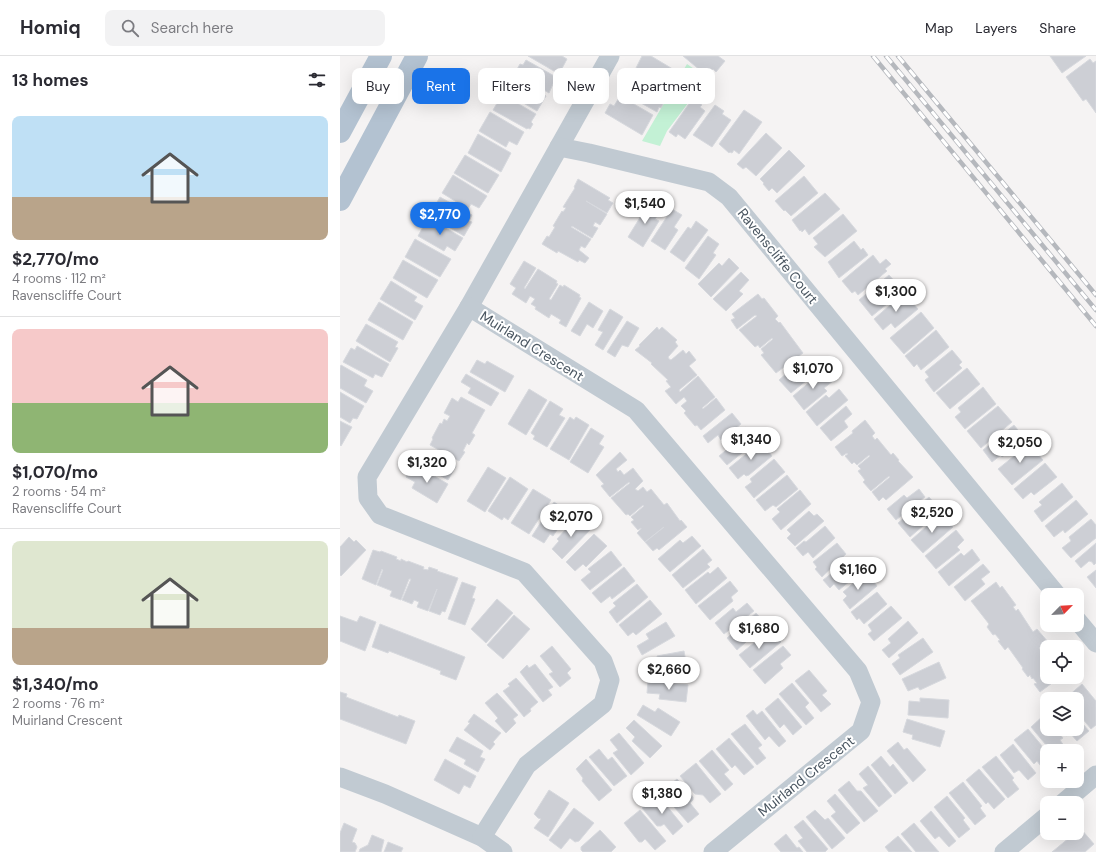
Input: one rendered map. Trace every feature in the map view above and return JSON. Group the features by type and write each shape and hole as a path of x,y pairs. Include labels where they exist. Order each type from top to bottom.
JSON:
{"main road":[{"path":"340,132 381,56"},
{"path":"340,200 416,56"}],"street":[{"path":"468,307 610,56"},
{"name":"Ravenscliffe Court","path":"559,147 709,182 729,197 1051,588"},
{"name":"Muirland Crescent","path":"482,837 527,765 603,704 610,680 603,661 524,572 380,514 368,498 366,477 468,307 636,410 852,665 871,702 861,731 713,852"},
{"path":"1084,628 1096,643"},
{"path":"1071,796 1096,775"},
{"path":"340,777 385,794 482,837 503,852"},
{"path":"1004,852 1040,822"}],"green space":[{"path":"687,64 693,68 685,68"},
{"path":"664,104 687,104 667,131 660,146 642,141"}],"building":[{"path":"528,56 562,56 567,59 562,68 553,68 553,71"},
{"path":"642,56 651,56 671,68 636,68"},
{"path":"683,56 718,56 725,61 716,72 715,68 697,68"},
{"path":"1050,56 1086,56 1062,73"},
{"path":"1090,59 1093,63 1096,61 1096,113 1086,99 1083,101 1066,77"},
{"path":"526,60 540,68 518,68 520,64 523,65"},
{"path":"545,71 553,75 553,84 549,93 545,91"},
{"path":"617,101 617,104 634,104 653,115 642,135 605,113 610,104 614,106"},
{"path":"497,104 519,104 536,114 531,122 533,124 530,129 527,129 493,110"},
{"path":"525,104 541,104 537,111"},
{"path":"643,104 663,104 661,108 659,107 657,112"},
{"path":"689,104 702,105 700,107 705,111 685,139 678,134 676,137 669,132"},
{"path":"715,105 724,111 722,114 731,120 712,147 693,135"},
{"path":"744,110 762,122 739,154 734,150 732,153 729,153 719,144"},
{"path":"490,112 524,132 517,145 509,141 506,147 479,131"},
{"path":"766,133 782,148 756,176 746,167 743,169 737,164"},
{"path":"478,134 511,153 501,172 468,153"},
{"path":"789,150 805,166 777,193 772,188 769,191 760,179"},
{"path":"465,155 499,175 488,193 454,173"},
{"path":"453,175 487,196 479,208 471,204 468,209 442,193"},
{"path":"804,176 818,193 791,216 775,201"},
{"path":"578,179 610,198 608,200 613,203 607,213 586,201 607,214 600,225 595,222 593,226 598,228 592,238 572,226 571,227 591,239 585,248 581,246 579,250 589,258 585,263 579,260 578,262 558,251 557,253 542,244 547,236 549,237 555,227 553,226 562,211 563,212 566,208 563,207 575,188 574,187"},
{"path":"825,193 840,209 809,235 805,229 802,232 801,230 800,231 792,220"},
{"path":"440,197 472,215 469,221 472,222 464,236 432,217 435,213 432,211"},
{"path":"649,203 661,210 655,219 659,221 643,247 628,237"},
{"path":"672,209 682,215 674,227 678,230 665,250 651,241"},
{"path":"843,214 857,231 825,257 814,247 818,244 813,238"},
{"path":"428,218 463,238 455,251 447,246 444,251 418,236"},
{"path":"696,221 708,230 684,262 670,252 688,227 691,229"},
{"path":"708,236 719,244 713,253 716,255 699,279 685,268"},
{"path":"415,239 451,259 440,277 405,257"},
{"path":"854,241 861,250 863,248 868,255 839,278 828,262"},
{"path":"873,255 880,264 886,259 891,264 885,269 887,271 858,295 855,291 852,293 842,281"},
{"path":"729,258 739,268 711,297 698,284 719,263 722,266"},
{"path":"403,260 438,280 427,298 393,278"},
{"path":"524,261 536,268 524,288 525,289 538,269 557,281 556,283 558,284 549,299 551,300 560,285 563,287 564,285 580,295 579,297 581,298 566,327 559,323 561,320 551,314 549,318 535,309 536,307 531,304 535,299 530,296 526,303 512,294 516,288 510,284"},
{"path":"741,272 749,280 739,291 743,294 726,311 713,299"},
{"path":"889,275 903,291 872,316 859,300"},
{"path":"391,281 417,297 414,301 423,306 415,320 380,299"},
{"path":"904,293 918,309 895,328 891,323 883,330 874,319"},
{"path":"758,294 762,299 764,298 778,316 775,319 779,323 780,322 803,353 776,373 761,355 764,353 761,349 773,339 772,338 760,348 758,345 755,347 739,330 757,316 755,315 737,329 731,320 735,318 732,314"},
{"path":"379,302 413,322 403,340 368,320"},
{"path":"589,302 603,311 593,328 587,324 580,336 571,331"},
{"path":"610,309 623,317 603,350 595,345 603,332 598,330"},
{"path":"921,312 934,328 904,354 890,338"},
{"path":"627,321 639,328 628,347 622,345 615,357 607,352"},
{"path":"366,324 398,342 395,347 398,348 390,362 356,341"},
{"path":"657,327 659,330 662,327 677,340 675,342 678,346 668,357 669,359 671,360 683,350 686,354 689,351 696,360 689,366 697,375 679,390 680,392 698,376 715,397 702,408 703,409 716,398 725,410 701,430 697,425 695,426 684,413 686,411 681,406 687,401 684,397 676,404 665,391 671,387 666,381 668,380 651,364 652,363 635,350"},
{"path":"936,330 949,347 921,370 917,364 914,367 905,356"},
{"path":"357,346 389,364 382,377 375,374 373,378 343,362 351,348 355,350"},
{"path":"952,350 962,362 959,365 962,368 934,392 925,380 929,377 925,372"},
{"path":"813,357 822,368 791,393 779,380 801,361 804,365"},
{"path":"477,360 485,364 487,361 514,376 505,392 470,372"},
{"path":"341,365 367,380 364,386 373,391 366,403 340,388"},
{"path":"967,368 980,384 950,409 936,393"},
{"path":"824,370 833,381 824,388 827,391 804,410 793,396"},
{"path":"466,374 499,393 491,406 468,393 471,388 461,382"},
{"path":"983,387 996,404 965,429 955,417 961,412 958,408"},
{"path":"529,389 547,400 526,435 508,424"},
{"path":"839,389 848,400 817,426 806,412 826,395 829,398"},
{"path":"340,392 364,406 357,419 353,418 350,423 340,417"},
{"path":"461,397 485,410 472,433 475,435 469,445 467,443 463,451 465,452 459,461 430,445 440,423 442,424 444,419 447,421 450,416 444,413 452,398 458,402"},
{"path":"550,401 563,409 559,415 565,418 547,447 533,439 535,436 531,433"},
{"path":"846,406 852,414 844,421 848,427 831,441 820,428"},
{"path":"998,406 1012,422 981,448 967,431"},
{"path":"732,413 741,424 721,440 718,435 708,443 703,436"},
{"path":"570,417 574,420 576,417 589,425 569,460 550,449"},
{"path":"865,420 875,433 872,436 875,440 877,438 891,455 893,453 899,460 898,461 913,477 886,500 883,497 879,501 872,492 890,477 889,476 871,491 863,482 865,480 858,471 861,469 858,466 870,456 869,455 857,465 854,462 852,464 845,456 848,454 847,453 842,456 835,447 853,433 852,431"},
{"path":"340,421 352,427 341,446 340,445"},
{"path":"1014,425 1025,439 1002,457 1001,455 992,462 983,450"},
{"path":"746,427 757,441 727,465 719,456 730,447 727,443"},
{"path":"591,428 604,436 599,444 604,447 588,473 570,462"},
{"path":"761,442 772,456 749,475 746,476 744,474 738,479 729,468"},
{"path":"1029,444 1043,460 1012,485 998,469"},
{"path":"420,452 430,458 433,453 456,466 448,480 415,461"},
{"path":"620,452 627,460 616,469 618,472 620,470 624,475 633,468 643,481 635,489 638,491 643,487 647,492 651,489 664,505 667,503 680,521 681,520 687,527 659,550 657,548 653,551 637,533 641,528 638,530 631,522 634,520 631,517 644,506 643,505 630,516 628,514 626,515 611,498 630,483 629,482 610,497 601,486 604,484 596,475"},
{"path":"774,459 785,472 754,498 745,487 752,482 750,479"},
{"path":"1045,463 1057,477 1034,495 1031,492 1023,499 1014,489"},
{"path":"413,464 448,484 437,503 412,488 415,482 406,477"},
{"path":"488,467 506,478 485,512 467,501"},
{"path":"787,475 798,489 776,507 773,505 765,511 756,500"},
{"path":"510,477 528,489 508,520 504,517 502,520 488,511"},
{"path":"1062,483 1073,497 1042,522 1034,511 1042,505 1039,502"},
{"path":"533,489 551,500 529,534 511,523"},
{"path":"919,489 925,497 896,520 887,509 904,495 907,498"},
{"path":"800,490 811,504 781,530 772,519 780,512 777,509"},
{"path":"929,497 938,508 930,515 932,518 910,537 898,523"},
{"path":"1076,500 1088,514 1065,533 1063,530 1054,537 1045,526"},
{"path":"554,502 569,512 553,536 550,534 544,543 532,536"},
{"path":"809,511 814,516 817,514 824,521 795,546 787,538 791,534 787,530"},
{"path":"577,517 590,530 562,559 552,549 559,541 557,539"},
{"path":"944,517 953,527 923,553 911,540 934,520 936,524"},
{"path":"1091,519 1096,525 1096,538 1071,558 1062,548 1071,541 1069,537"},
{"path":"825,526 835,538 813,558 808,552 803,556 796,548 804,541 806,542"},
{"path":"956,530 964,540 957,547 960,550 936,569 925,556"},
{"path":"594,534 607,546 586,567 583,564 575,571 566,562"},
{"path":"692,536 701,546 670,572 658,559 680,540 683,543"},
{"path":"349,537 354,542 356,540 366,550 341,576 340,547"},
{"path":"837,543 846,554 822,577 815,569 817,567 813,562"},
{"path":"1096,543 1096,563 1094,565 1089,561 1081,568 1075,561"},
{"path":"703,549 712,560 707,564 710,567 683,588 672,575"},
{"path":"972,549 980,560 949,586 938,572 961,553 964,556"},
{"path":"373,550 381,551 397,557 396,559 401,561 401,559 424,567 423,569 428,570 429,567 458,578 445,612 442,611 440,615 429,611 437,589 428,611 417,607 419,602 414,600 412,604 402,600 411,579 409,579 401,600 390,596 392,591 377,585 383,570 382,569 376,585 362,579"},
{"path":"611,551 622,565 590,590 581,580 591,572 588,569"},
{"path":"852,558 862,571 839,590 834,584 830,588 823,580 832,573 833,575"},
{"path":"983,564 990,572 981,579 985,584 965,601 954,587"},
{"path":"624,567 635,581 612,599 610,596 601,603 592,593"},
{"path":"718,567 727,578 696,604 685,590 708,572 710,574"},
{"path":"1096,570 1096,588 1087,577"},
{"path":"863,575 868,581 871,578 877,586 850,609 843,600 847,596 843,592"},
{"path":"730,581 738,591 731,597 733,601 710,620 698,606"},
{"path":"462,582 476,587 472,598 475,599 465,625 448,619"},
{"path":"996,582 1000,588 1002,586 1016,605 1013,607 1016,611 1018,609 1033,632 1037,629 1046,640 1040,640 1040,684 1051,684 1040,692 1034,684 1037,683 1030,675 1028,677 1008,647 1005,650 998,641 1000,640 995,634 993,635 987,627 989,624 971,601"},
{"path":"637,584 648,597 617,623 609,612 616,606 613,603"},
{"path":"877,592 887,604 864,624 859,618 857,620 851,612"},
{"path":"497,599 513,613 486,643 471,629"},
{"path":"650,600 662,614 636,635 633,632 628,636 619,625"},
{"path":"747,603 754,611 724,634 715,623 733,608 736,612"},
{"path":"891,606 902,618 874,641 868,634 872,631 868,625"},
{"path":"756,613 763,621 752,630 755,634 737,650 727,638"},
{"path":"514,615 530,629 503,659 487,645"},
{"path":"340,616 357,622 360,616 376,622 365,651 340,641"},
{"path":"908,621 918,633 889,658 882,650 891,643 888,639"},
{"path":"666,622 675,636 642,655 637,646 649,639 646,634"},
{"path":"380,624 465,657 456,680 440,674 441,671 389,651 388,653 372,647"},
{"path":"773,634 781,642 750,668 739,655 759,639 762,643"},
{"path":"923,638 933,652 900,675 892,664 900,658 898,655"},
{"path":"552,646 571,669 567,673 571,678 560,687 549,674 553,672 540,656"},
{"path":"783,646 791,655 780,664 783,668 765,684 753,670"},
{"path":"684,651 687,668 648,675 645,661 658,659 657,656"},
{"path":"939,662 946,678 920,690 918,687 908,691 902,679"},
{"path":"535,664 553,687 548,690 552,695 543,702 520,672 527,665 529,668"},
{"path":"809,670 827,691 822,695 831,704 821,712 795,681"},
{"path":"516,678 538,702 524,717 503,691 510,686 508,684"},
{"path":"648,681 688,685 686,702 659,699 660,694 647,693"},
{"path":"792,683 809,703 805,707 814,718 806,725 779,694"},
{"path":"1082,684 1096,701 1096,725 1091,729 1084,720 1084,692 1073,692"},
{"path":"340,692 347,694 346,697 398,717 399,715 415,721 406,744 340,719"},
{"path":"497,693 518,715 513,719 516,723 506,733 495,721 498,718 485,703"},
{"path":"778,698 802,727 793,735 784,724 780,728 765,709"},
{"path":"920,698 949,700 948,718 908,715 909,701 920,702"},
{"path":"643,705 655,712 658,708 680,722 671,736 637,715"},
{"path":"753,710 757,715 762,711 786,741 779,747 769,736 765,740 746,716"},
{"path":"474,714 501,733 493,742 495,744 490,750 464,730 470,723 468,722"},
{"path":"907,719 945,731 940,747 912,739 913,735 903,732"},
{"path":"1040,719 1040,736 1061,736 1063,738 1060,740 1063,744 1045,744 1031,727"},
{"path":"634,720 662,746 650,758 632,741 635,737 626,728"},
{"path":"745,724 762,745 758,748 766,758 757,765 731,734"},
{"path":"1084,725 1089,731 1084,735"},
{"path":"1028,729 1040,744 1040,765 1037,761 1034,764 1014,740"},
{"path":"619,733 644,763 631,775 613,753 618,750 610,740"},
{"path":"1073,736 1083,736 1077,741"},
{"path":"457,737 483,751 480,757 485,759 478,772 464,764 466,760 449,751"},
{"path":"729,738 754,767 744,775 735,765 732,768 716,749"},
{"path":"898,742 904,750 907,748 926,770 913,782 887,751"},
{"path":"1013,744 1036,773 1028,780 1019,770 1014,773 1000,755"},
{"path":"599,749 608,760 612,757 627,776 614,786 589,757"},
{"path":"712,750 729,770 724,774 733,784 725,791 699,761"},
{"path":"881,756 890,767 893,764 908,783 895,794 871,765"},
{"path":"996,756 1014,778 1012,780 1019,789 1008,798 982,767"},
{"path":"445,759 476,776 470,788 464,785 459,794 434,780"},
{"path":"586,759 612,790 599,801 582,781 583,778 576,769"},
{"path":"696,763 721,794 710,803 703,795 695,794 680,776"},
{"path":"868,766 892,796 879,807 863,788 868,785 859,774"},
{"path":"979,769 1005,799 994,809 988,802 986,804 966,780"},
{"path":"677,779 693,797 693,800 690,803 699,814 688,823 661,792"},
{"path":"849,781 857,791 861,791 878,811 864,822 838,790"},
{"path":"963,782 982,806 980,808 986,816 975,825 949,793"},
{"path":"549,790 569,803 548,837 534,828 541,819 534,814"},
{"path":"835,794 860,823 847,834 831,816 836,812 827,801"},
{"path":"658,795 683,826 673,835 664,824 657,826 642,808"},
{"path":"947,796 965,818 963,820 970,829 959,838 934,807"},
{"path":"574,808 594,823 579,841 575,842 570,838 561,849 549,840"},
{"path":"640,810 666,841 655,850 645,839 642,842 639,842 624,823"},
{"path":"815,810 825,820 828,818 845,838 832,849 806,817"},
{"path":"931,811 956,841 949,847 939,836 935,839 920,821"},
{"path":"803,820 828,849 825,852 807,852 798,841 803,838 794,827"},
{"path":"344,823 357,829 352,842 355,843 357,847 355,852 340,852 340,833"},
{"path":"914,823 939,852 916,852 901,834"},
{"path":"600,830 616,847 611,852 583,852 581,847"},
{"path":"1084,832 1094,844 1085,852 1052,852 1067,840 1084,840"},
{"path":"786,834 797,848 799,847 803,852 781,852 774,844"},
{"path":"372,835 384,840 381,852 359,852 360,849 368,845"},
{"path":"898,836 912,852 889,852 885,847"},
{"path":"388,842 403,848 401,852 384,852"}],"railway":[{"path":"873,56 1096,326"},
{"path":"886,56 1096,310"},
{"path":"898,56 1096,295"}]}
